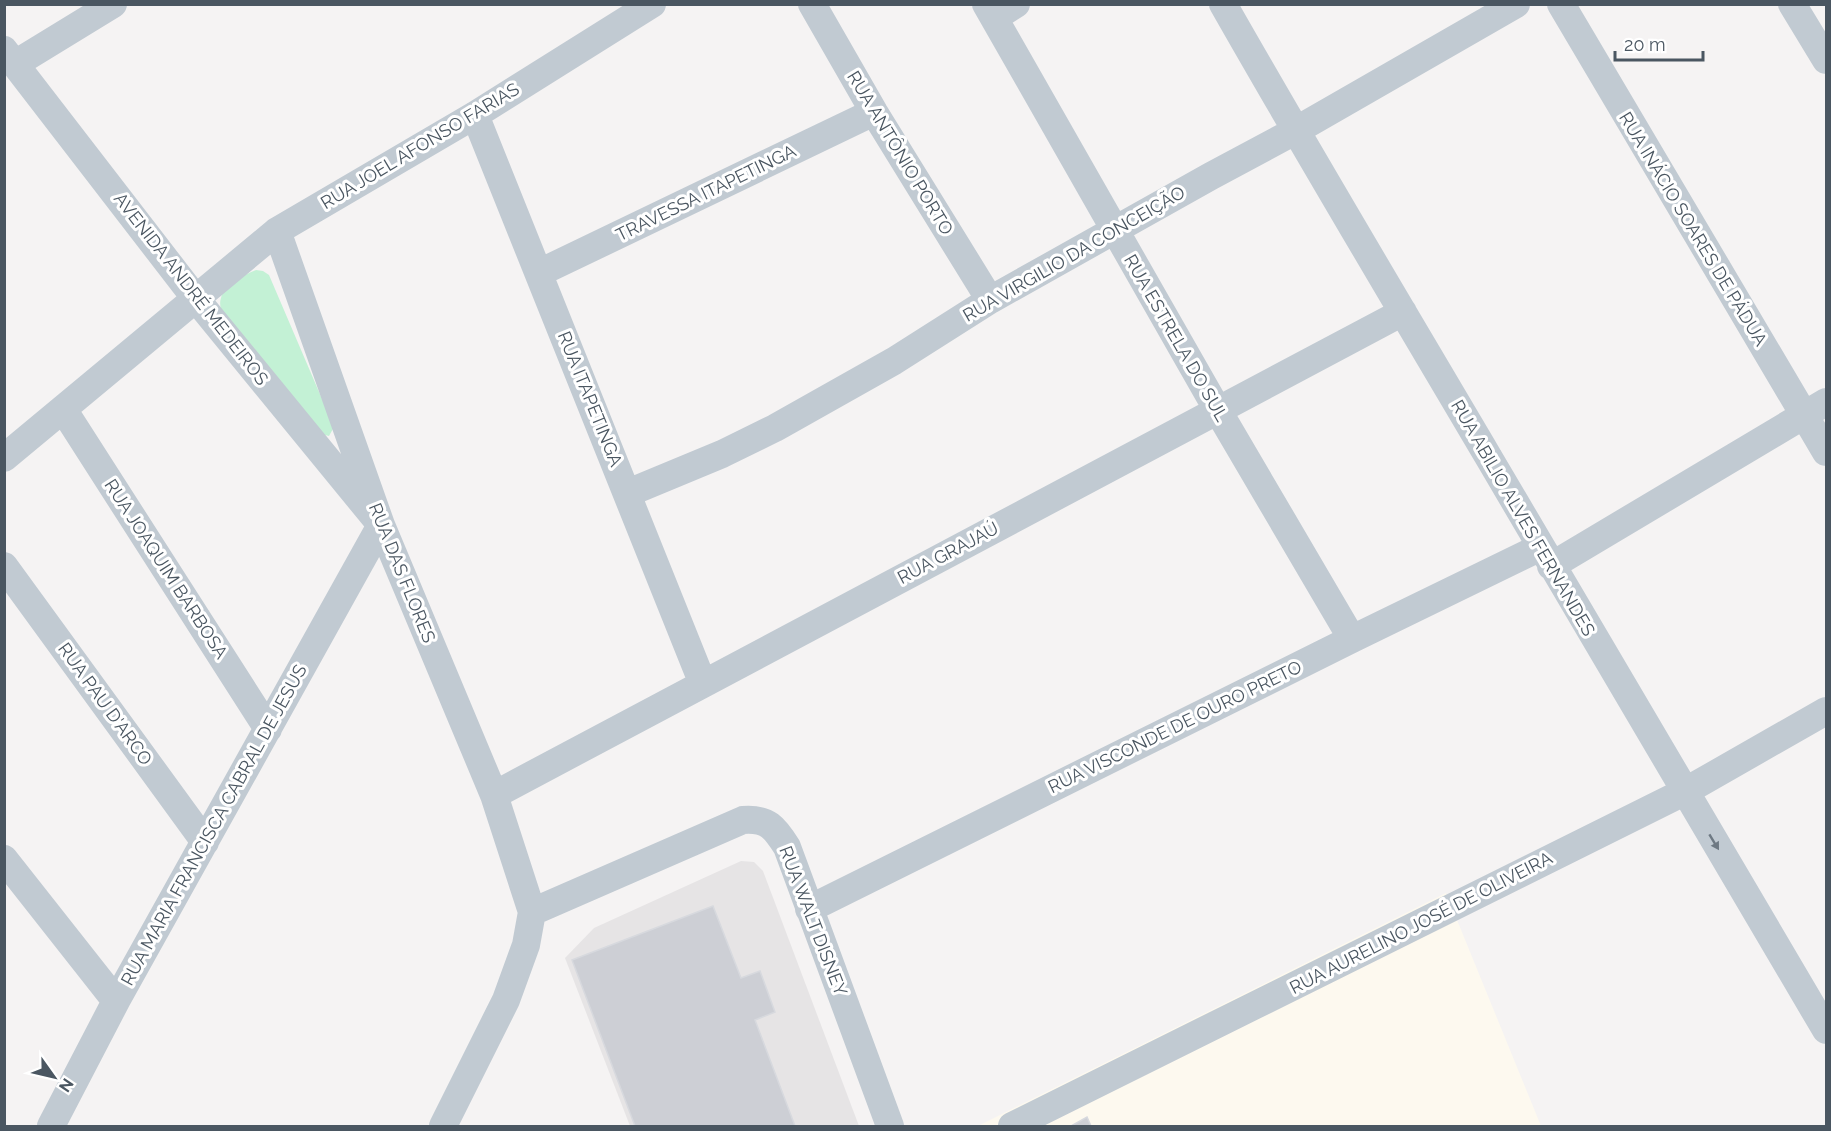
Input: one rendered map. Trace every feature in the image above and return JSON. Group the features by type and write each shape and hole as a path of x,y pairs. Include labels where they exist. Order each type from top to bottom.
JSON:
{"street":[{"path":"10,57 113,4"},
{"name":"RUA JOEL AFONSO FARIAS","path":"4,458 277,231 475,115 652,4"},
{"name":"RUA ANTÔNIO PORTO","path":"812,4 874,112 990,300"},
{"name":"RUA ABILIO ALVES FERNANDES","path":"1223,4 1295,131 1684,792 1827,1030"},
{"name":"RUA VIRGILIO DA CONCEIÇÃO","path":"628,494 722,454 775,428 894,361 990,300 1295,131 1516,4"},
{"name":"RUA INÁCIO SOARES DE PÁDUA","path":"1561,4 1815,408 1827,452"},
{"path":"1792,4 1827,60"},
{"name":"RUA ESTRELA DO SUL","path":"998,9 1113,230 1352,639"},
{"name":"AVENIDA ANDRÉ MEDEIROS","path":"10,57 196,299 381,525"},
{"name":"TRAVESSA ITAPETINGA","path":"539,273 874,112"},
{"name":"RUA ITAPETINGA","path":"475,115 703,684"},
{"name":"RUA DAS FLORES","path":"277,231 381,525 494,795 532,912"},
{"name":"RUA GRAJAÚ","path":"494,795 1403,312"},
{"name":"RUA VISCONDE DE OURO PRETO","path":"809,909 1352,639 1546,557 1815,408"},
{"name":"RUA JOAQUIM BARBOSA","path":"63,409 268,729"},
{"name":"RUA MARIA FRANCISCA CABRAL DE JESUS","path":"51,1126 116,1001 381,525"},
{"name":"RUA PAU D'ARCO","path":"4,566 205,842"},
{"name":"RUA AURELINO JOSÉ DE OLIVEIRA","path":"1012,1126 1684,792 1827,711"},
{"name":"RUA WALT DISNEY","path":"532,912 744,820 753,819 770,825 788,847 890,1126"},
{"path":"4,859 116,1001"},
{"path":"443,1126 506,1000 526,945 532,912"}],"shaded area":[{"path":"741,861 754,862 763,871 859,1126 630,1126 565,958 594,928"},
{"path":"1446,893 1541,1126 978,1126"}],"green space":[{"path":"256,270 269,275 334,427 329,436 321,434 222,314 220,300 226,289 240,278"}],"building":[{"path":"713,906 741,978 760,971 775,1012 755,1020 795,1126 635,1126 572,960"},
{"path":"1087,1117 1091,1126 1071,1126"}]}
